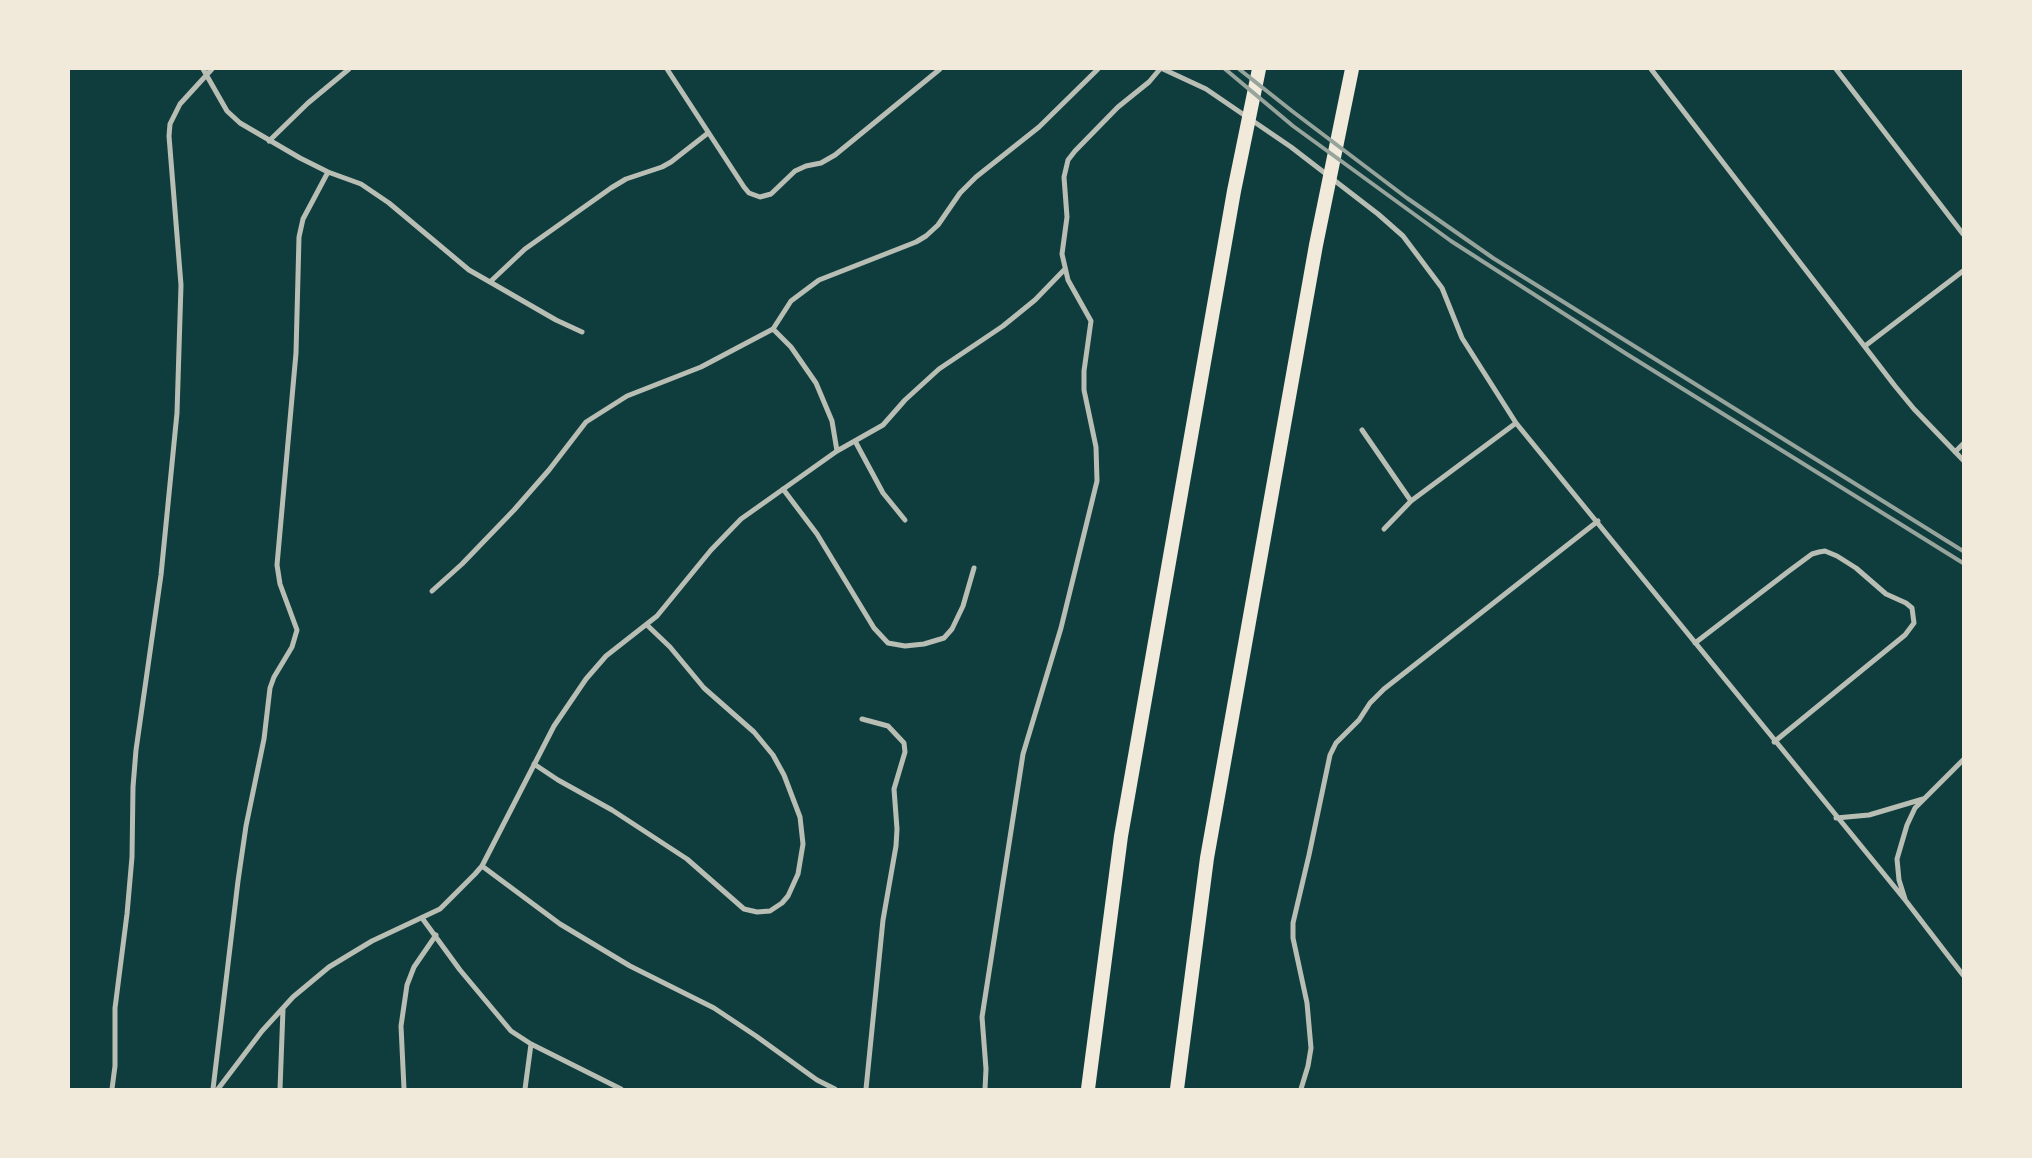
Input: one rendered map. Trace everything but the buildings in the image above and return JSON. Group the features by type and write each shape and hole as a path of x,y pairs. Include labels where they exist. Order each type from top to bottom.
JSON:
{"highway":[{"path":"1088,1089 1121,836 1234,191 1259,69"},
{"path":"1177,1089 1207,858 1316,245 1351,71"}],"street":[{"path":"203,69 227,111 240,123 269,141 328,172 361,184 389,203 469,270 556,320 582,332"},
{"path":"112,1089 115,1008 132,857 133,787 136,750 161,575 177,414 180,285 168,136 170,124 180,104 212,69"},
{"path":"269,141 308,103 349,69"},
{"path":"667,69 749,193 760,197 771,194 795,171 806,166 821,163 835,155 940,69"},
{"path":"432,591 462,564 514,510 549,470 586,422 627,396 701,367 773,329 791,302 819,280 916,242 926,236 938,225 960,193 976,177 1039,127 1098,69"},
{"path":"986,1089 982,1017 1023,754 1060,628 1097,481 1096,447 1084,390 1084,371 1091,321 1071,285 1062,254 1067,217 1064,177 1068,160 1075,150 1118,107 1150,82 1160,69"},
{"path":"1163,69 1206,89 1291,147 1378,214 1403,236 1442,288 1462,338 1516,423 1836,818 1906,901 1963,976"},
{"path":"1651,69 1914,409 1963,460"},
{"path":"1836,69 1963,234"},
{"path":"490,282 525,249 611,188 626,179 671,162 708,133"},
{"path":"213,1089 238,881 246,826 264,739 270,688 274,677 292,647 297,630 280,584 277,565 296,353 298,253 303,219 328,172"},
{"path":"218,1089 262,1031 283,1008 329,967 372,942 440,909 482,866 554,726 586,678 606,656 647,625 684,585 711,550 742,519 837,450 883,425 904,400 939,368 1003,326 1035,300 1065,269"},
{"path":"1864,346 1963,271"},
{"path":"773,329 791,346 816,383 832,421 837,450"},
{"path":"1384,529 1411,501 1516,423"},
{"path":"1362,430 1411,501"},
{"path":"856,441 879,485 905,520"},
{"path":"1955,452 1963,444"},
{"path":"783,489 816,534 874,628 888,643 905,646 924,644 944,638 952,629 963,606 974,568"},
{"path":"1301,1089 1311,1048 1307,1003 1293,938 1293,923 1328,763 1333,749 1342,735 1359,720 1370,703 1384,689 1598,522"},
{"path":"1696,643 1812,554 1825,551 1856,568 1886,594 1906,603 1912,608 1914,623 1905,635 1774,742"},
{"path":"534,764 558,780 612,810 687,859 744,909 757,912 770,911 782,903 788,896 798,874 803,844 800,817 784,775 773,755 754,732 704,688 670,647 647,625"},
{"path":"862,719 888,726 904,744 904,752 894,789 897,829 896,846 883,920 866,1089"},
{"path":"1906,901 1899,880 1897,859 1906,825 1915,808 1963,760"},
{"path":"1836,818 1870,815 1924,798"},
{"path":"482,866 560,924 630,966 714,1008 817,1080 835,1089"},
{"path":"422,918 460,970 511,1030 531,1044 621,1089"},
{"path":"404,1089 401,1026 407,985 414,967 436,935"},
{"path":"280,1089 283,1008"},
{"path":"525,1089 531,1044"}],"railway":[{"path":"1225,69 1293,126 1451,241 1625,353 1963,563"},
{"path":"1239,69 1407,198 1493,258 1963,551"}]}
